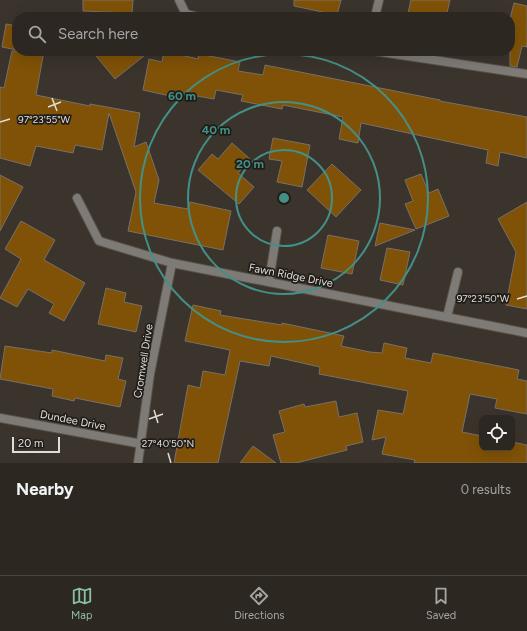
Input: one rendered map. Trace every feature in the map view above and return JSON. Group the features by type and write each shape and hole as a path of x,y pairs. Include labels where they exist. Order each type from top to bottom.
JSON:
{"street":[{"path":"179,0 185,12"},
{"path":"376,12 379,0"},
{"path":"407,56 527,74"},
{"name":"Fawn Ridge Drive","path":"77,198 100,241 172,263 527,333"},
{"path":"269,281 277,231"},
{"name":"Cromwell Drive","path":"138,463 142,444 150,374 172,263"},
{"path":"447,317 458,272"},
{"name":"Dundee Drive","path":"0,418 142,444"}],"building":[{"path":"83,0 133,0 132,12 83,11"},
{"path":"294,0 341,0 338,12 323,12 294,6"},
{"path":"411,0 450,0 447,12 408,12"},
{"path":"514,3 527,6 527,47 522,46 517,67 510,66 510,56 515,56 515,12 512,12"},
{"path":"6,24 12,25 12,49 2,47"},
{"path":"12,51 12,56 43,56 36,95 90,106 90,104 140,113 134,147 146,142 159,180 154,203 188,209 190,202 231,211 223,250 128,231 136,192 109,113 102,150 75,145 73,153 36,146 30,166 0,158 0,87 4,88"},
{"path":"96,56 144,56 115,79"},
{"path":"163,56 185,56 198,59 199,56 209,56 240,62 238,71 263,75 265,65 440,101 527,117 527,158 500,152 498,166 486,163 488,150 361,123 358,143 339,139 343,117 283,105 282,109 241,101 243,95 216,90 214,99 180,93 179,98 143,90 149,59 162,62"},
{"path":"273,138 310,145 302,187 277,182 282,161 269,159"},
{"path":"232,143 250,159 238,173 254,187 239,204 198,170 212,154 218,159"},
{"path":"332,164 361,190 336,217 307,190"},
{"path":"421,174 429,193 438,189 449,216 416,229 405,204 413,201 405,180"},
{"path":"0,175 23,187 0,231"},
{"path":"527,202 527,309 506,305 516,252 498,219"},
{"path":"21,221 55,240 44,260 85,283 64,321 49,313 54,304 28,289 17,307 0,298 21,259 5,249"},
{"path":"380,223 415,230 375,246"},
{"path":"328,235 359,241 352,274 321,268"},
{"path":"387,248 410,252 403,285 380,280"},
{"path":"106,288 126,293 124,302 142,306 136,332 98,324"},
{"path":"193,305 221,311 220,315 282,325 282,323 344,336 341,346 370,352 382,353 384,343 407,348 405,358 431,363 433,353 519,370 517,379 527,381 527,414 495,408 497,399 470,394 462,432 479,435 479,451 515,451 515,443 527,445 527,463 414,463 415,460 382,454 386,437 372,440 378,410 403,414 408,391 319,374 320,367 271,356 269,366 240,361 218,463 174,463 188,385 200,388 203,371 225,375 230,350 185,341"},
{"path":"5,346 52,353 52,350 105,361 106,355 123,358 118,379 126,381 120,407 75,398 74,401 52,396 53,389 0,379"},
{"path":"336,401 339,417 357,413 363,442 346,446 347,450 296,463 281,463 273,435 285,432 279,411 304,404 305,407"},
{"path":"253,446 276,463 240,463"}]}
